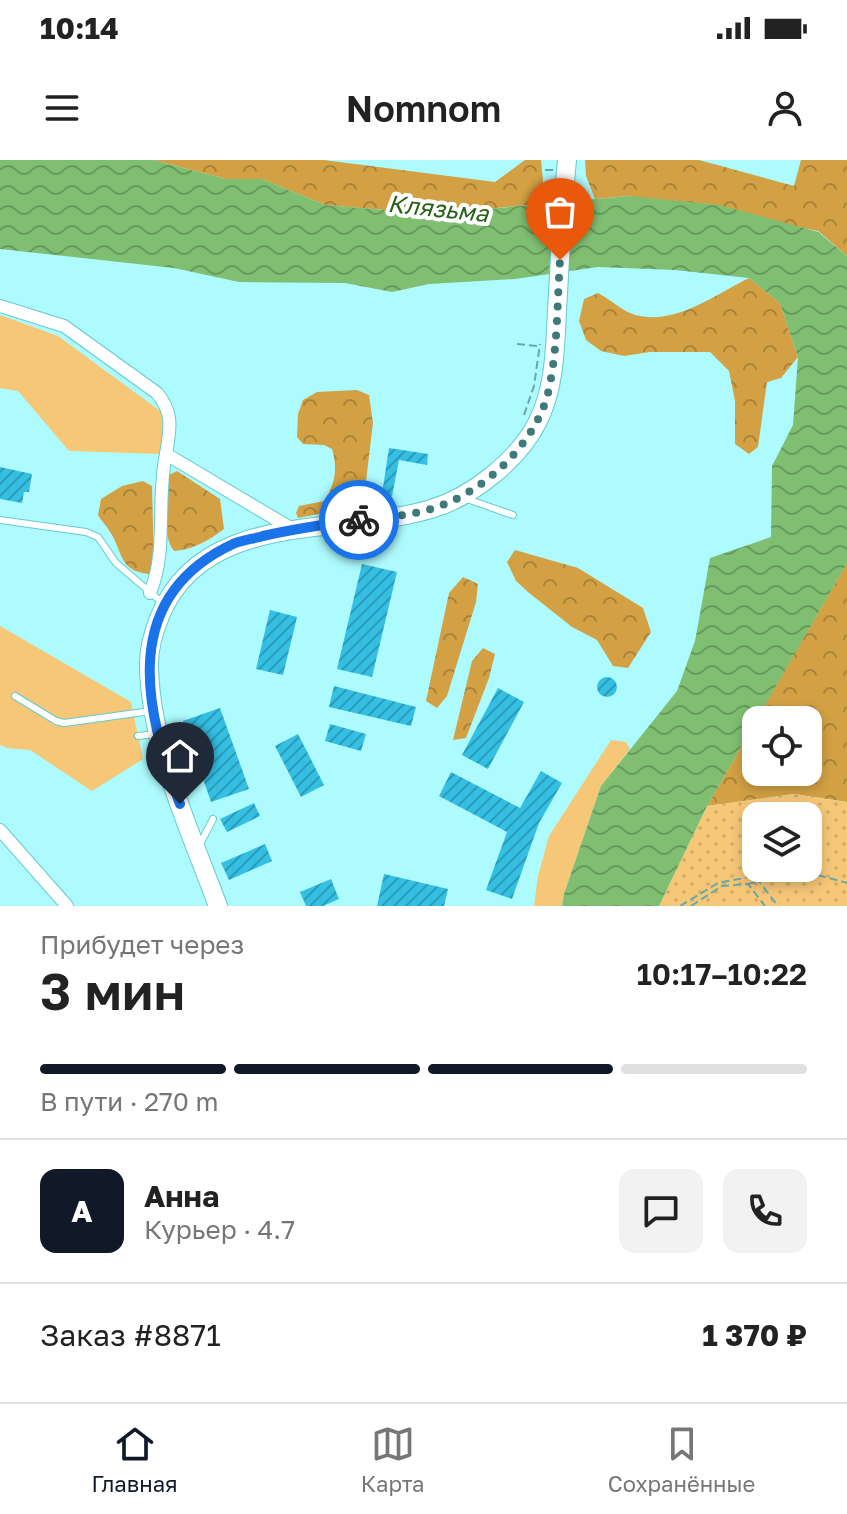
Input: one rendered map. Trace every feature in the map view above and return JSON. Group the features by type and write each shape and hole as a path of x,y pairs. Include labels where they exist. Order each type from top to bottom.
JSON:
{"main road":[{"path":"218,906 172,781 154,711 149,669 157,599 234,543 294,530 412,513 444,504 501,466 531,433 547,396 547,347 562,167"}],"street":[{"path":"0,306 64,326 157,393 165,403 170,415 161,476 157,599"},
{"path":"166,454 294,530"},
{"path":"0,830 67,906"}],"lane":[{"path":"458,496 513,515"},
{"path":"0,520 86,532 98,537 116,563 157,599"},
{"path":"15,696 64,723 154,711"},
{"path":"138,736 159,733"},
{"path":"197,850 213,819"}],"path":[{"path":"545,170 562,167"},
{"path":"517,344 547,347"},
{"path":"822,876 847,883"},
{"path":"680,906 718,883 742,878"},
{"path":"691,906 722,886 753,882"},
{"path":"760,882 778,906"},
{"path":"748,884 765,906"}],"shaded area":[{"path":"0,315 58,336 163,413 162,454 69,451 18,391 0,388"},
{"path":"0,626 131,702 143,759 92,791 30,750 0,745"},
{"path":"611,740 626,742 630,749 601,786 562,906 534,906 549,836"},
{"path":"794,794 847,802 847,906 659,906 707,806"}],"green space":[{"path":"153,160 324,160 495,182 525,160 541,160 543,181 540,204 433,214 325,205 262,179 226,179"},
{"path":"585,160 699,160 794,186 801,160 847,160 847,256 818,231 629,196 595,199 586,176"},
{"path":"749,278 780,303 798,357 781,378 767,382 758,447 749,454 735,444 735,401 729,371 710,352 650,352 624,356 601,351 586,340 579,321 584,299 598,293 630,313 661,317 692,308"},
{"path":"357,390 369,395 373,423 364,498 356,507 298,518 296,513 299,506 324,501 331,489 335,470 332,449 324,445 303,444 297,437 298,414 303,400 317,392"},
{"path":"177,471 220,499 224,529 200,544 174,551 167,535 166,504 169,475"},
{"path":"143,481 152,486 154,567 149,574 126,564 98,515 101,499 122,486"},
{"path":"515,550 578,568 643,608 651,632 628,668 613,666 597,640 572,627 516,581 507,562"},
{"path":"847,563 847,802 794,794 707,806 742,745 742,786 822,786 822,706 764,706"},
{"path":"463,577 478,584 476,602 447,696 437,708 426,701 449,593"},
{"path":"483,648 495,654 489,678 466,738 453,740 472,661"}],"water":[{"path":"0,160 153,160 226,179 262,179 325,205 433,214 629,196 720,205 818,232 847,256 847,563 765,706 742,706 742,745 707,806 659,906 562,906 601,786 677,691 695,641 710,558 771,537 772,466 793,425 798,357 780,303 749,278 675,270 598,267 515,279 429,284 392,292 345,283 239,282 174,268 0,249"}],"building":[{"path":"389,448 428,454 427,465 399,460 392,496 382,494"},
{"path":"0,467 32,474 29,492 24,492 22,503 0,499"},
{"path":"362,564 397,572 372,677 337,669"},
{"path":"270,610 297,617 283,675 256,669"},
{"path":"607,677 614,680 617,687 614,694 607,697 600,694 597,687 600,680"},
{"path":"334,686 416,707 411,726 329,707"},
{"path":"498,688 524,702 488,769 462,755"},
{"path":"220,708 249,789 211,802 183,721"},
{"path":"330,724 366,734 361,751 325,741"},
{"path":"298,734 324,785 301,797 275,746"},
{"path":"541,771 562,783 539,823 512,899 486,890 507,832 439,796 451,772 520,808"},
{"path":"254,803 260,816 227,832 220,819"},
{"path":"265,844 272,861 229,880 221,863"},
{"path":"384,874 448,889 444,906 377,906"},
{"path":"331,879 339,899 323,906 306,906 300,892"}],"way so far":[{"path":"359,520 412,513 444,504 488,477 522,445 538,422 550,384 560,260"}],"route":[{"path":"180,804 163,752 149,669 156,624 174,587 234,543 359,520"}],"water label":[{"name":"Клязьма","path":"438,209"}]}
